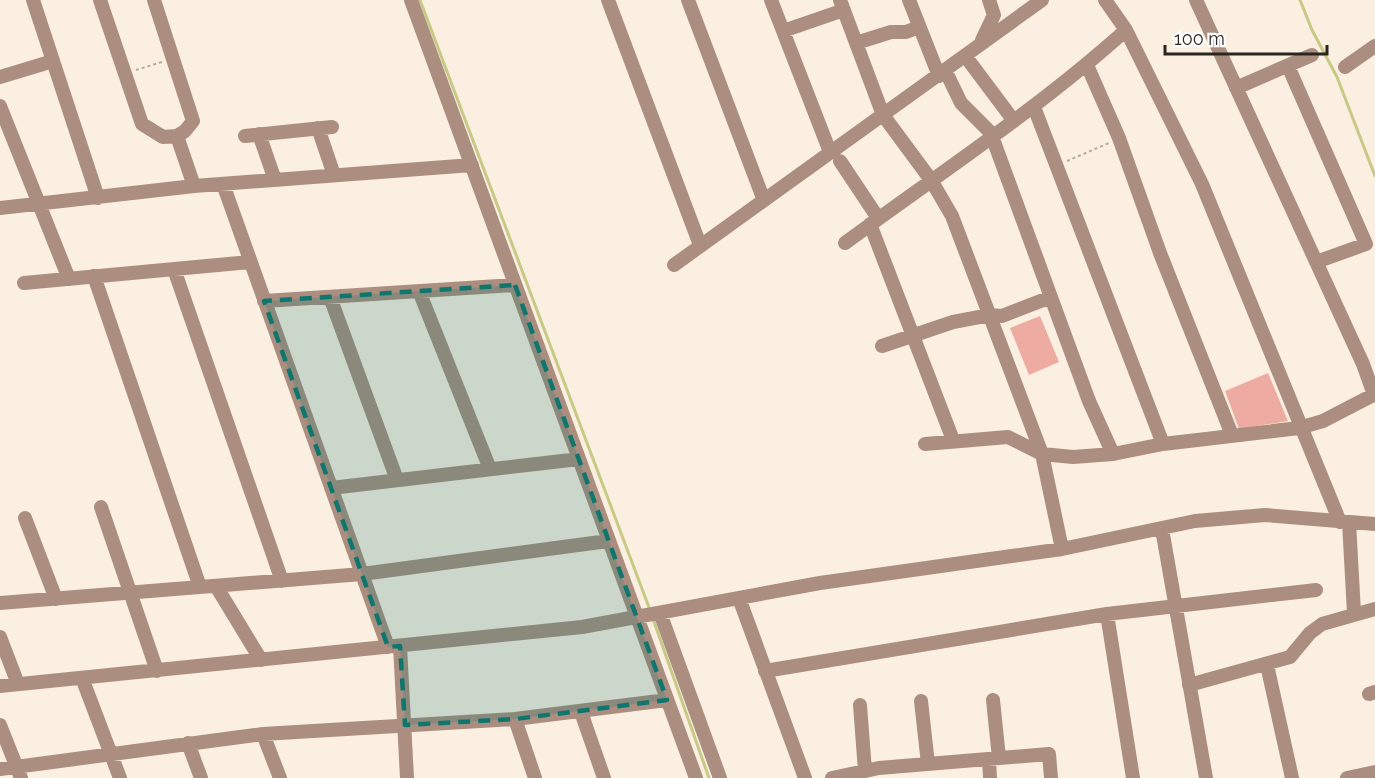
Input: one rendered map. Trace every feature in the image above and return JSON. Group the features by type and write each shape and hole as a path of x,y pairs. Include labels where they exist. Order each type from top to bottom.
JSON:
{"street":[{"path":"33,0 98,198"},
{"path":"100,0 142,124 163,137 177,136 193,121 154,0"},
{"path":"411,0 696,778"},
{"path":"608,0 700,245"},
{"path":"688,0 763,198"},
{"path":"771,0 835,157 874,221 953,440"},
{"path":"909,0 919,27 943,74 961,103 989,130 1089,401 1113,454"},
{"path":"978,47 992,25 994,15 989,0"},
{"path":"674,265 763,198 835,157 883,115 943,74 1042,0"},
{"path":"1105,0 1126,30 1202,184 1299,428 1345,522 1354,613"},
{"path":"924,444 1008,437 1042,454 1073,457 1113,454 1163,444 1299,428 1323,422 1374,394 1363,364 1196,0"},
{"path":"783,31 842,5 883,115 931,180 952,216 1042,454 1062,549"},
{"path":"856,44 891,32 906,32 919,27"},
{"path":"844,243 931,180 993,139 1087,65 1126,30"},
{"path":"1345,67 1375,46"},
{"path":"1236,88 1312,55"},
{"path":"966,57 1014,121"},
{"path":"0,77 53,61"},
{"path":"1087,65 1119,138 1160,253 1232,435"},
{"path":"1288,66 1366,244 1316,262"},
{"path":"0,106 69,279"},
{"path":"1034,107 1163,444"},
{"path":"275,180 252,135 325,128 333,175"},
{"path":"177,136 194,186"},
{"path":"0,208 194,186 472,165"},
{"path":"223,184 362,574 394,647 405,725 407,778"},
{"path":"24,283 250,262"},
{"path":"174,269 282,581"},
{"path":"93,276 200,587"},
{"path":"264,301 515,285"},
{"path":"420,291 490,470"},
{"path":"330,297 397,480"},
{"path":"882,346 953,322 990,315 1002,316 1051,297"},
{"path":"331,488 579,459"},
{"path":"101,507 158,671"},
{"path":"0,686 582,627 820,583 1062,549 1195,521 1265,515 1375,524"},
{"path":"25,518 56,599"},
{"path":"1162,529 1206,778"},
{"path":"0,603 362,574 608,541"},
{"path":"216,586 261,660"},
{"path":"765,671 1107,614 1316,590"},
{"path":"739,598 805,778"},
{"path":"1189,684 1290,657 1322,624 1354,613 1375,609"},
{"path":"660,613 720,778"},
{"path":"1107,614 1133,778"},
{"path":"0,637 18,684"},
{"path":"1267,665 1292,778"},
{"path":"82,678 120,778"},
{"path":"0,769 19,772 34,764 263,734 515,719 667,700"},
{"path":"990,778 994,759 993,700"},
{"path":"921,701 928,764"},
{"path":"860,705 865,771"},
{"path":"580,712 604,778"},
{"path":"515,719 536,778"},
{"path":"0,725 19,772"},
{"path":"263,734 280,778"},
{"path":"188,743 201,778"},
{"path":"832,778 865,771 928,764 1049,754 1051,778"},
{"path":"34,764 40,778"},
{"path":"1348,778 1375,772"}],"path":[{"path":"125,74 174,58"},
{"path":"1056,166 1119,138"}],"highlighted area":[{"path":"515,285 667,700 515,719 405,725 400,646 388,647 264,301"}],"shaded area":[{"path":"1040,316 1059,362 1029,375 1010,328"},
{"path":"1268,373 1288,421 1239,429 1225,391"}],"waterway":[{"path":"420,0 650,610"},
{"path":"1300,0 1312,30 1337,77 1375,176"},
{"path":"653,619 709,778"}]}
